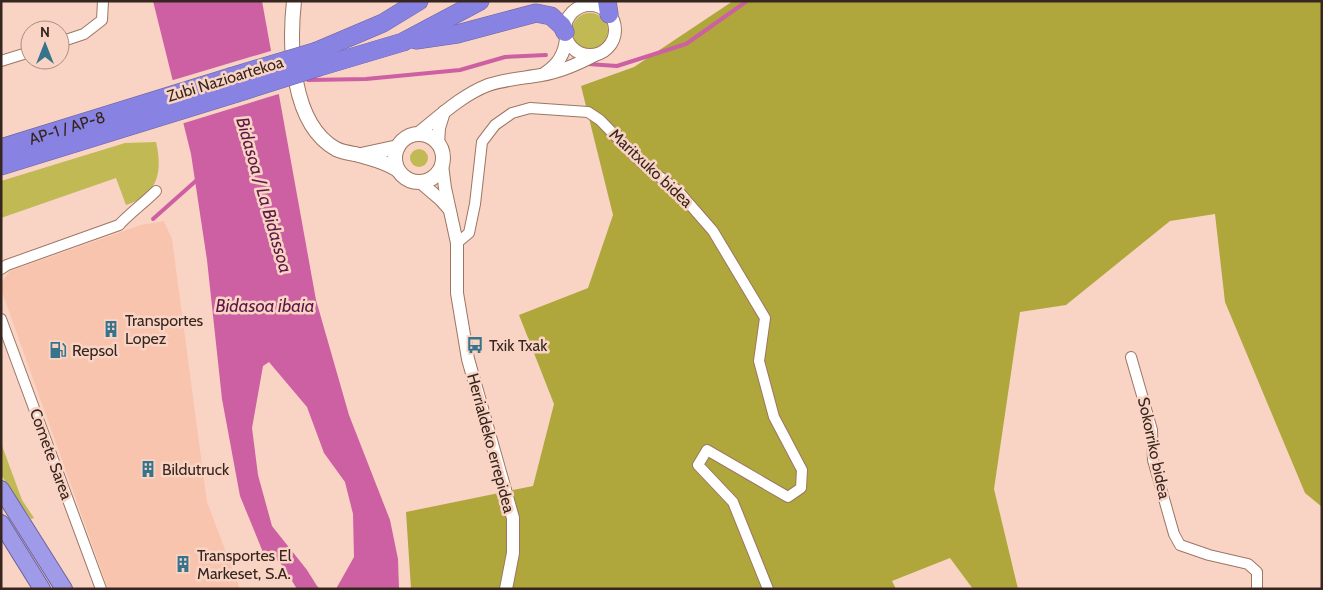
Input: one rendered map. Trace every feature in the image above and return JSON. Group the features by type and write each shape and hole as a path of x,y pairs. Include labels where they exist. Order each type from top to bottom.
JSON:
{"highway":[{"path":"383,23 400,1"},
{"path":"318,59 419,1"},
{"path":"403,42 480,1"},
{"path":"318,59 403,42 457,34 536,13 551,16 557,20 566,35"},
{"name":"Zubi Nazioartekoa","path":"134,116 318,59"},
{"path":"1,166 134,116"},
{"name":"AP-1 / AP-8","path":"1,148 134,116"},
{"path":"1,489 64,589"},
{"path":"1,523 42,589"}],"main road":[{"path":"294,1 291,36 295,72 302,104 310,123 322,139 338,150 390,165 407,179 420,182 433,177 442,165 442,154 438,144 426,135 416,135 405,139 398,147 396,162 398,170"},
{"path":"358,155 398,147"}],"street":[{"path":"70,39 84,34 102,20 103,1"},
{"path":"416,135 465,96 489,85 502,81 542,75 569,68 606,50 613,39 614,25 608,8 596,6 580,7 568,17 565,24 566,35 563,53 549,71 542,75"},
{"path":"566,35 574,50 580,54 595,55"},
{"path":"1,62 20,55"},
{"name":"Maritxuko bidea","path":"457,243 469,233 475,204 482,142 495,124 512,113 530,108 588,112 600,120 642,162 679,192 713,231 765,318 759,361 774,417 802,470 801,488 788,498 707,450 698,465 733,502 768,589"},
{"path":"438,144 439,128 444,112"},
{"name":"Herrialdeko errepidea","path":"442,165 457,243 457,293 468,359 513,518 513,553 506,589"},
{"path":"420,182 449,209"},
{"path":"1,268 119,225 156,191"},
{"name":"Comete Sarea","path":"1,318 101,589"},
{"name":"Sokorriko bidea","path":"1131,357 1152,430 1154,460 1174,534 1180,545 1209,555 1248,564 1256,572 1256,589"}],"shaded area":[{"path":"733,1 1322,1 1322,507 1305,493 1225,302 1215,214 1170,221 1066,305 1020,312 994,489 1018,589 973,589 950,558 892,581 896,589 411,589 406,512 533,486 554,404 519,315 588,288 613,215 581,86 634,67"},
{"path":"590,13 603,18 608,31 603,44 590,49 577,44 572,31 577,18"},
{"path":"156,142 159,163 156,181 151,189 137,201 126,205 116,178 1,218 1,181 125,143"},
{"path":"419,149 425,152 428,158 425,164 419,167 413,164 410,158 413,152"},
{"path":"164,221 172,239 207,502 240,589 108,589 1,289 1,283 10,271 141,225"},
{"path":"1,443 22,500 34,518 31,519 1,475"}],"water":[{"name":"Bidasoa ibaia","path":"153,1 262,1 316,300 349,415 390,520 398,559 399,589 336,589 354,557 353,514 345,482 324,453 307,407 269,362 263,366 252,428 258,475 272,526 320,589 297,589 277,560 267,562 240,496 222,399 207,260 191,154"}],"pier":[{"path":"274,50 282,93 181,124 170,81"}],"waterway":[{"path":"588,64 617,66 686,44 747,1"},
{"path":"308,80 366,79 460,70 505,57 546,55"},
{"path":"153,219 198,179"}],"place":[{"name":"Transportes Lopez","path":"111,329"},
{"name":"Txik Txak","path":"475,345"},
{"name":"Repsol","path":"58,350"},
{"name":"Bildutruck","path":"148,469"},
{"name":"Transportes El Markeset, S.A.","path":"183,564"}],"water label":[{"name":"Bidasoa / La Bidassoa","path":"264,195"}]}
